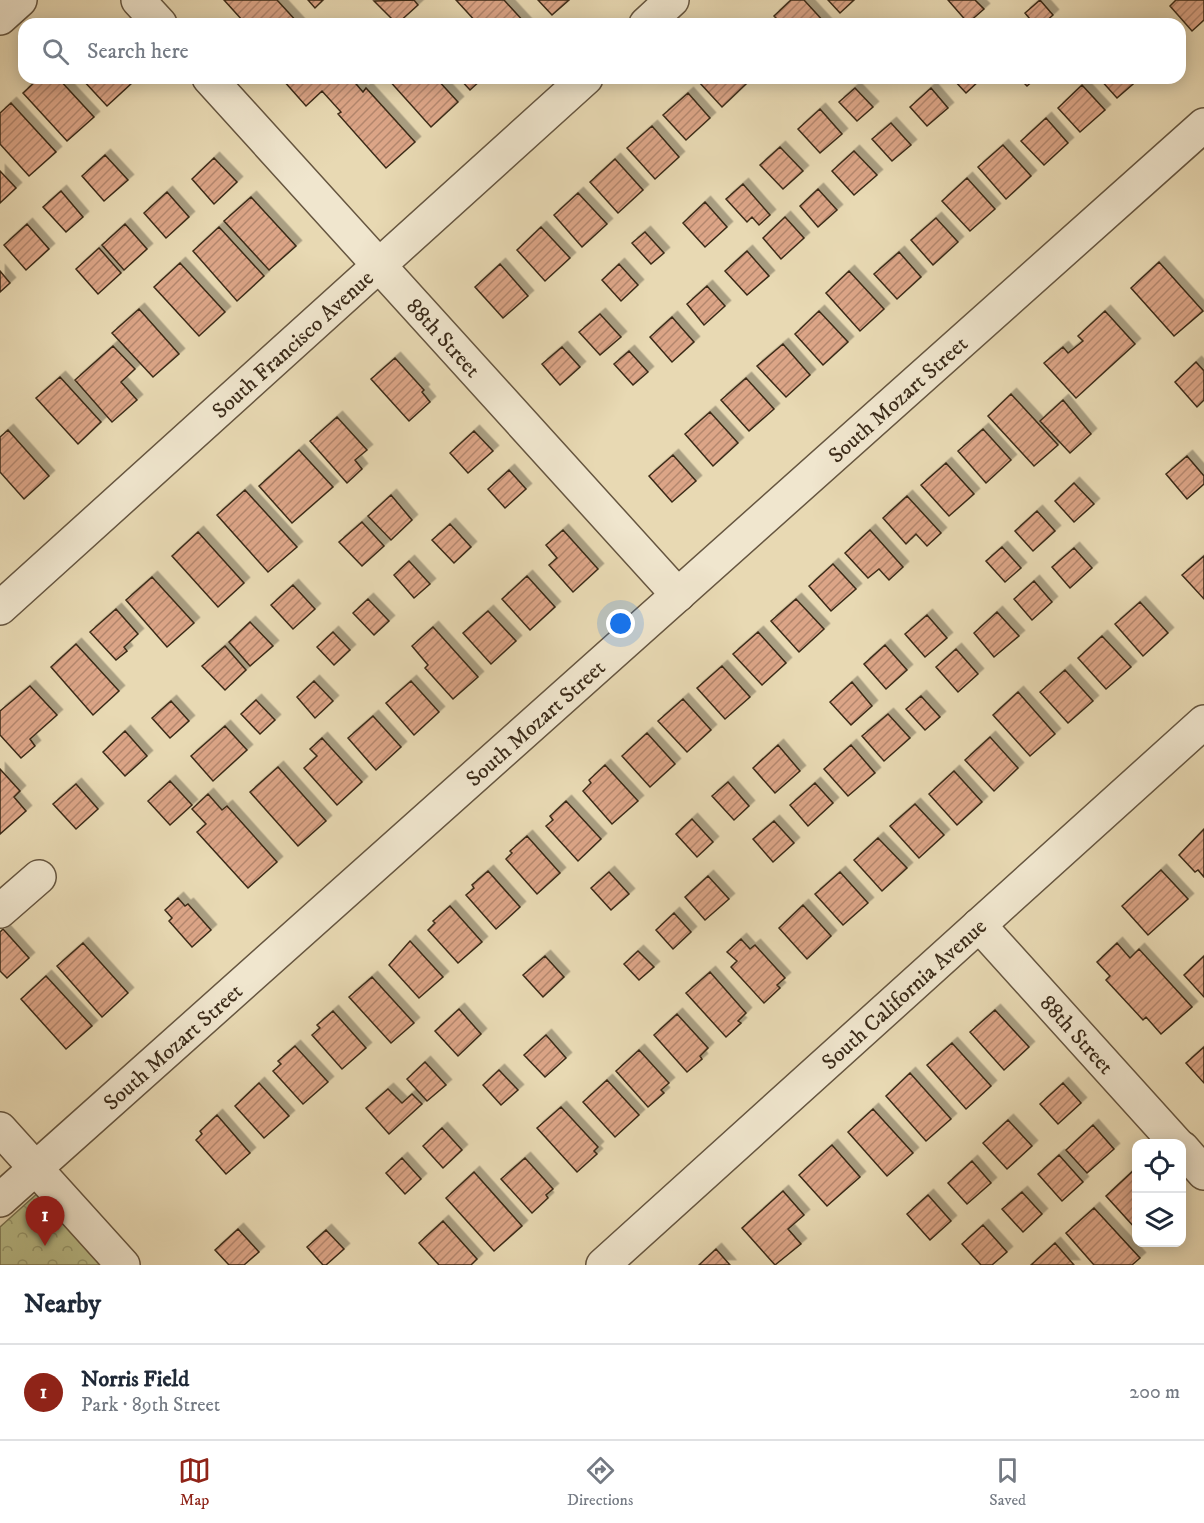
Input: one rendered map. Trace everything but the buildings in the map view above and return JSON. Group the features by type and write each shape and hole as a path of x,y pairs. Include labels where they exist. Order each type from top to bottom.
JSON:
{"street":[{"path":"0,18 20,0"},
{"path":"138,0 154,18"},
{"path":"652,18 672,0"},
{"name":"88th Street","path":"214,84 678,595"},
{"name":"South Francisco Avenue","path":"0,608 579,84"},
{"name":"South Mozart Street","path":"0,1200 678,595 1202,132"},
{"name":"South California Avenue","path":"603,1265 1204,722"},
{"path":"0,911 39,877"},
{"name":"88th Street","path":"979,925 1173,1139"},
{"path":"0,1129 123,1265"},
{"path":"1186,1153 1204,1173"}],"green space":[{"path":"40,1191 107,1265 0,1265 0,1227"}],"place":[{"name":"Norris Field","path":"45,1246"}]}
